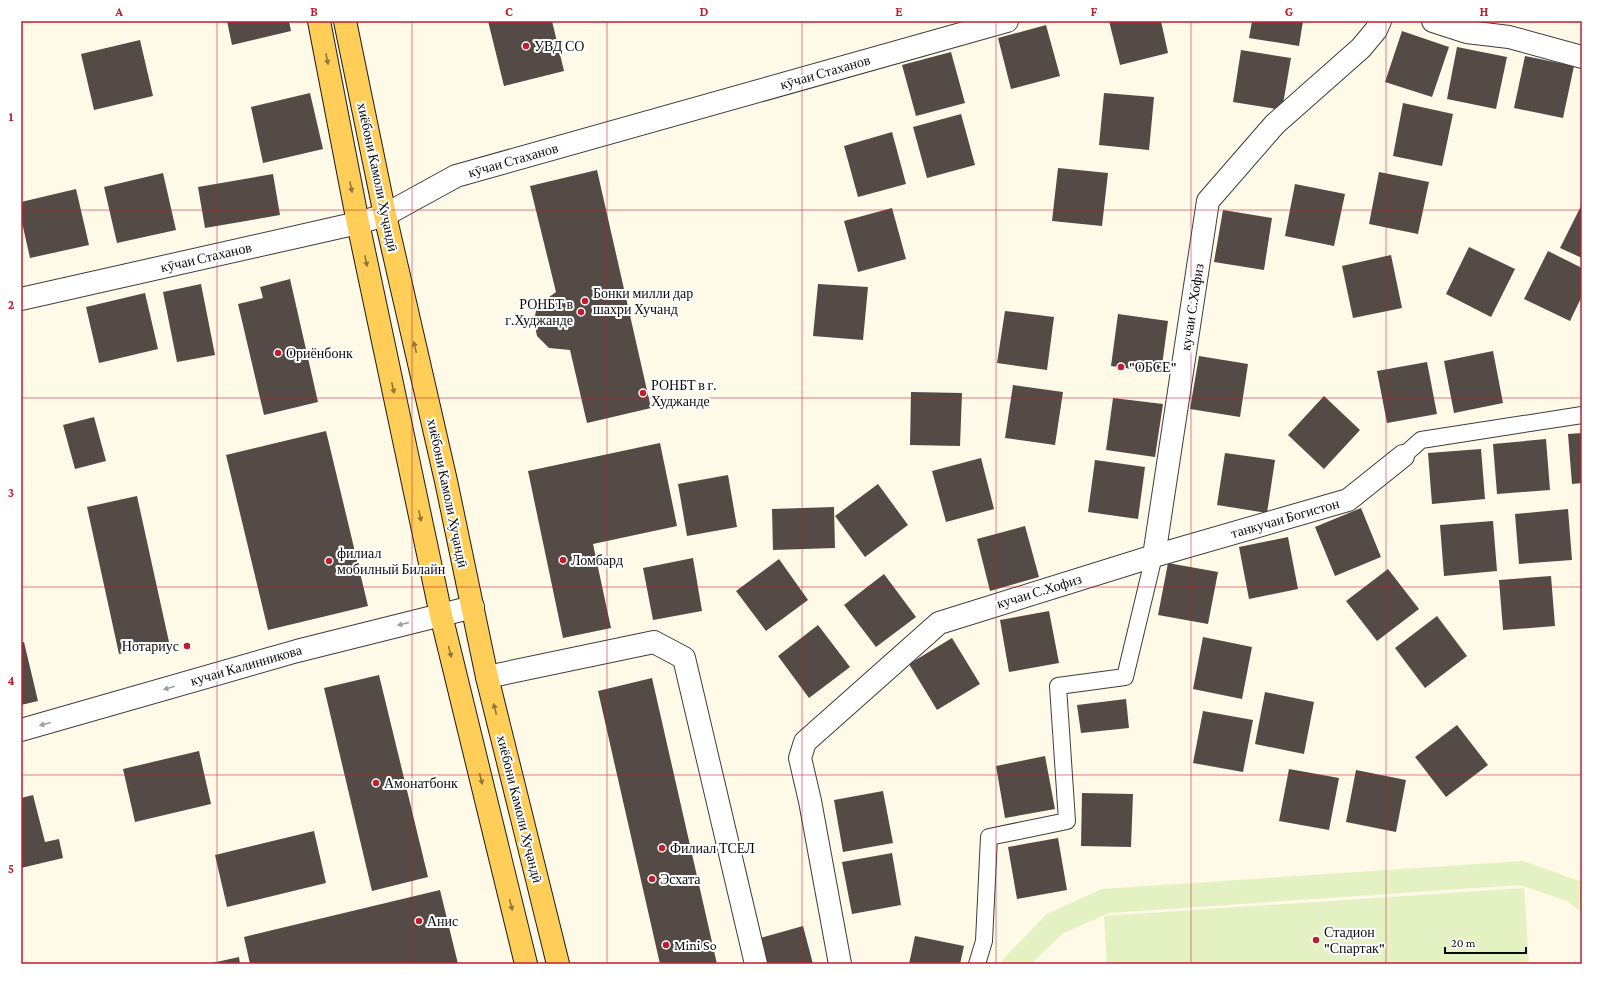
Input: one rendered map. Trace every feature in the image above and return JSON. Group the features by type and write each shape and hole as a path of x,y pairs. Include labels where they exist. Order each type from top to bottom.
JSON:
{"main road":[{"name":"хиёбони Камоли Хуҷандӣ","path":"319,21 358,223 441,614 526,964"},
{"name":"хиёбони Камоли Хуҷандӣ","path":"345,21 385,215 473,607 487,677 558,964"}],"street":[{"name":"кӯчаи Стаханов","path":"21,299 358,223 385,215 456,176 1007,21"},
{"name":"кучаи С.Хофиз","path":"840,964 810,801 800,758 805,742 939,622 1154,556 1208,201 1276,124 1361,48 1376,30 1380,21"},
{"path":"1433,21 1468,32 1509,29 1582,57"},
{"path":"1403,456 1421,440 1582,415"},
{"name":"танкучаи Богистон","path":"1154,556 1348,500 1403,456"},
{"path":"977,964 984,941 989,837 1067,821 1058,686 1125,677 1154,556"},
{"name":"кучаи Калинникова","path":"21,730 297,651 473,607"},
{"path":"487,677 654,642 684,658 756,964"}],"green space":[{"path":"1523,861 1582,882 1582,913 1567,901 1520,885 1109,913 1062,934 1031,964 1001,964 1005,957 1047,914 1102,889"},
{"name":"Стадион \"Спартак\"","path":"1524,888 1529,964 1107,964 1104,916"}],"building":[{"path":"227,21 289,21 291,31 232,45"},
{"name":"УВД СО","path":"488,21 552,21 564,71 504,86"},
{"path":"1109,21 1161,21 1168,53 1120,65"},
{"path":"1252,21 1303,21 1299,46 1249,38"},
{"path":"1046,25 1060,76 1011,89 998,38"},
{"path":"1402,31 1449,47 1432,97 1385,82"},
{"path":"140,40 153,96 94,110 81,54"},
{"path":"1457,47 1507,57 1496,109 1447,99"},
{"path":"1241,50 1291,58 1282,110 1233,102"},
{"path":"951,52 965,103 916,116 902,65"},
{"path":"1525,56 1574,66 1563,118 1514,108"},
{"path":"310,93 323,149 263,163 251,107"},
{"path":"1104,93 1154,97 1149,150 1099,145"},
{"path":"1403,103 1453,114 1442,166 1393,156"},
{"path":"961,114 975,165 927,178 913,127"},
{"path":"892,132 906,184 858,197 844,146"},
{"path":"1058,168 1108,173 1102,226 1052,221"},
{"name":"Бонки милли дар шахри Хучанд","path":"597,170 651,408 587,423 570,350 549,348 537,336 534,321 537,306 556,292 530,186"},
{"path":"1379,172 1429,182 1418,234 1369,224"},
{"path":"163,173 176,230 117,243 104,187"},
{"path":"273,174 280,215 205,228 198,187"},
{"path":"1295,184 1345,194 1334,246 1285,236"},
{"path":"76,189 89,245 30,258 21,218 21,202"},
{"path":"1582,204 1582,258 1560,248"},
{"path":"892,208 906,259 858,272 844,221"},
{"path":"1223,210 1272,218 1264,270 1214,262"},
{"path":"1469,247 1515,269 1491,317 1446,294"},
{"path":"1548,251 1582,268 1582,296 1570,321 1524,299"},
{"path":"1391,255 1402,308 1353,318 1342,266"},
{"name":"Ориёнбонк","path":"290,279 318,402 264,415 238,304 263,298 260,287"},
{"path":"201,284 215,355 177,362 163,292"},
{"path":"818,284 868,287 863,340 813,336"},
{"path":"145,293 158,349 99,363 86,307"},
{"path":"1005,311 1054,317 1047,370 997,363"},
{"path":"1118,314 1168,321 1161,373 1111,366"},
{"path":"1493,351 1503,403 1454,413 1444,361"},
{"path":"1199,356 1248,364 1240,417 1190,409"},
{"path":"1427,362 1437,414 1387,423 1377,371"},
{"path":"1013,385 1063,392 1055,445 1005,438"},
{"path":"911,392 962,393 960,446 910,445"},
{"path":"1324,396 1360,430 1324,469 1288,435"},
{"path":"1113,398 1163,404 1155,457 1106,450"},
{"path":"94,417 106,461 75,469 63,425"},
{"path":"326,431 368,606 268,630 226,455"},
{"path":"1582,433 1582,483 1572,484 1568,434"},
{"path":"1546,439 1550,490 1497,494 1493,444"},
{"path":"660,443 677,526 593,544 611,628 563,638 528,471"},
{"path":"1481,449 1485,499 1432,504 1428,453"},
{"path":"1225,453 1275,460 1267,513 1217,505"},
{"path":"981,458 994,509 946,522 932,471"},
{"path":"1095,460 1145,467 1138,519 1088,512"},
{"path":"728,475 737,527 687,536 678,484"},
{"path":"878,484 908,525 865,557 835,516"},
{"path":"137,496 169,642 119,654 87,507"},
{"path":"834,507 835,548 773,550 772,509"},
{"path":"1361,508 1381,557 1335,576 1315,527"},
{"path":"1568,509 1572,560 1519,564 1515,514"},
{"path":"1493,521 1497,571 1444,576 1440,525"},
{"path":"1025,526 1039,577 990,591 977,539"},
{"path":"1288,537 1298,589 1249,599 1239,547"},
{"path":"693,558 702,611 653,620 643,568"},
{"path":"779,559 808,600 766,631 736,591"},
{"path":"1168,563 1218,572 1208,624 1158,615"},
{"path":"1388,569 1419,609 1377,641 1346,601"},
{"path":"884,574 916,617 876,647 844,605"},
{"path":"1551,576 1555,626 1503,630 1499,580"},
{"path":"1049,611 1059,663 1009,672 1000,620"},
{"path":"1437,616 1467,656 1425,688 1395,648"},
{"path":"818,625 850,667 809,698 778,656"},
{"path":"1203,637 1252,647 1242,699 1193,689"},
{"path":"952,638 980,684 937,710 909,664"},
{"path":"24,642 38,701 21,705 21,643"},
{"name":"Амонатбонк","path":"379,675 428,877 372,891 324,688"},
{"name":"Филиал ТСЕЛ","path":"652,678 717,964 660,964 598,691"},
{"path":"1265,692 1314,702 1304,754 1255,744"},
{"path":"1126,699 1129,728 1081,733 1077,705"},
{"path":"1203,711 1253,720 1243,772 1193,763"},
{"path":"1457,725 1488,765 1446,797 1415,757"},
{"path":"199,751 211,804 135,822 123,769"},
{"path":"1045,756 1055,809 1005,818 996,766"},
{"path":"1289,769 1339,778 1329,830 1279,821"},
{"path":"1356,770 1406,780 1396,832 1346,822"},
{"path":"883,791 893,843 843,852 834,800"},
{"path":"1082,793 1133,794 1131,847 1081,846"},
{"path":"33,795 45,842 59,839 63,858 21,868 21,798"},
{"path":"314,831 326,883 227,907 215,855"},
{"path":"1058,838 1067,890 1017,899 1008,847"},
{"path":"892,853 901,905 852,914 842,862"},
{"path":"440,890 458,964 250,964 244,937"},
{"path":"803,926 813,964 764,964 757,939"},
{"path":"915,936 964,946 960,964 909,964"},
{"path":"239,957 240,964 212,964 212,963"}],"place":[{"name":"УВД СО","path":"526,46"},
{"name":"Бонки милли дар шахри Хучанд","path":"585,301"},
{"name":"РОНБТ в г.Худжанде","path":"581,312"},
{"name":"Ориёнбонк","path":"278,353"},
{"name":"\"ОБСЕ\"","path":"1121,367"},
{"name":"РОНБТ в г. Худжанде","path":"643,393"},
{"name":"Ломбард","path":"563,560"},
{"name":"филиал мобилный Билайн","path":"329,561"},
{"name":"Нотариус","path":"187,646"},
{"name":"Амонатбонк","path":"376,783"},
{"name":"Филиал ТСЕЛ","path":"662,848"},
{"name":"Эсхата","path":"652,879"},
{"name":"Анис","path":"419,921"},
{"name":"Стадион \"Спартак\"","path":"1316,940"},
{"name":"Mini So","path":"666,945"}]}
